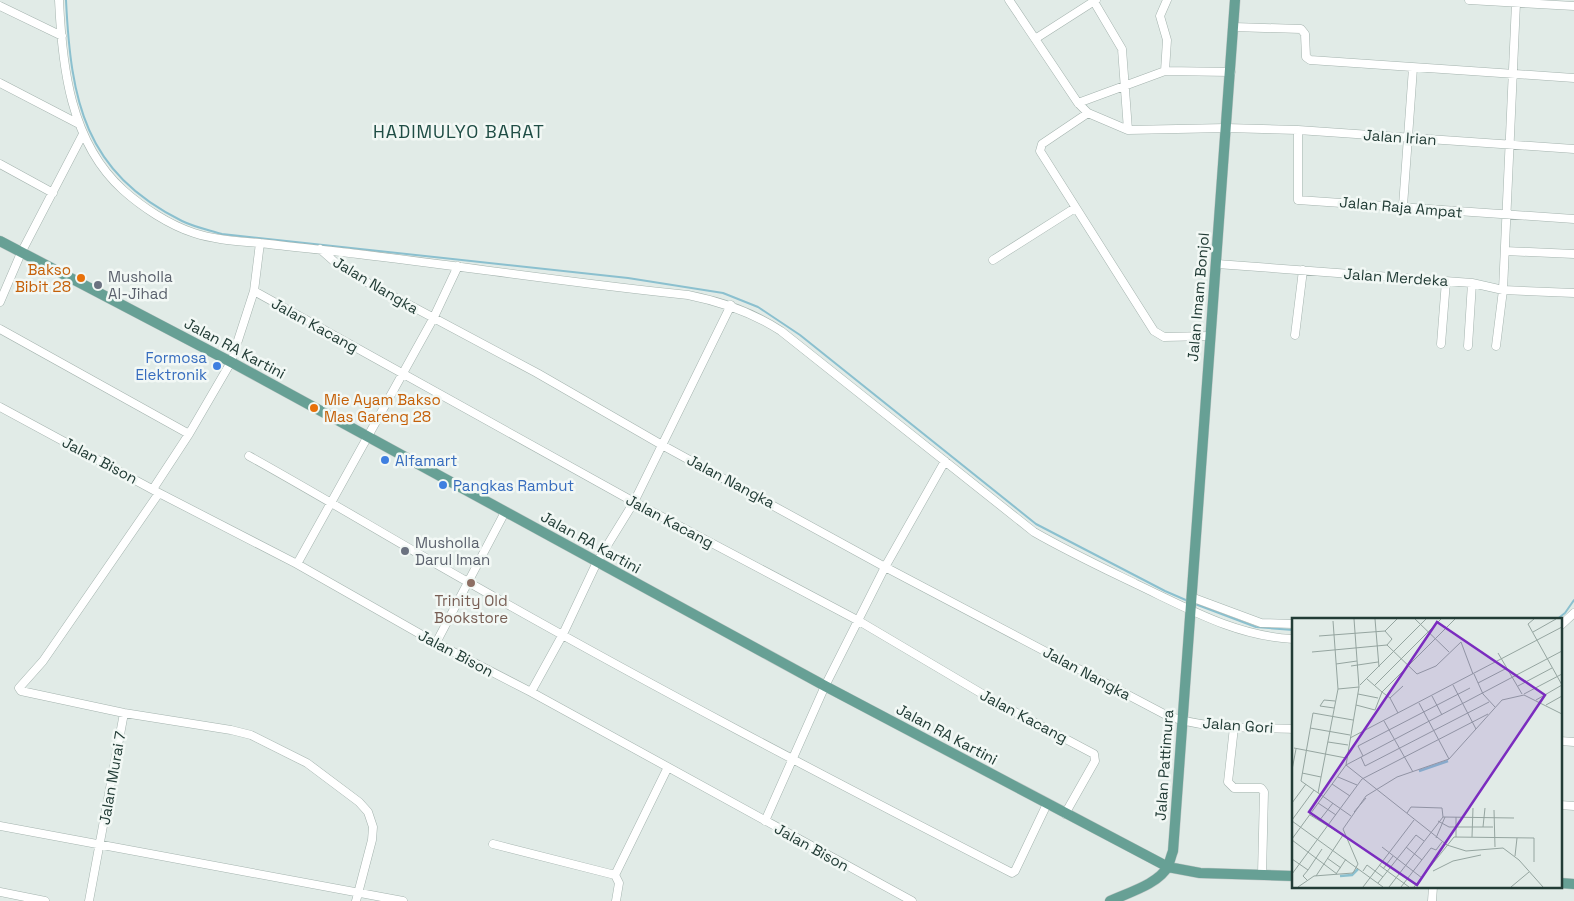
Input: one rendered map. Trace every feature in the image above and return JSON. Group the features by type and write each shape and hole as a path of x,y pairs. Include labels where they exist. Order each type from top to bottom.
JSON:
{"main road":[{"name":"Jalan Imam Bonjol","path":"1191,597 1235,0"},
{"name":"Jalan RA Kartini","path":"0,241 369,436 825,686 1168,867 1200,873 1292,876"},
{"name":"Jalan Pattimura","path":"1168,867 1173,851 1191,597"},
{"path":"1110,901 1122,898 1154,880 1168,867"}],"street":[{"path":"59,0 69,90 83,134 108,174 141,204 192,232 212,238 320,249"},
{"path":"1009,0 1035,39 1078,103 1088,113 1128,130 1120,44 1094,1 1035,39"},
{"path":"1165,71 1166,40 1160,16 1167,0"},
{"path":"1469,0 1574,6"},
{"path":"1496,346 1503,290 1516,3"},
{"path":"0,6 62,36"},
{"path":"1234,27 1301,29 1305,34 1306,57 1310,60 1574,78"},
{"path":"1402,206 1412,68"},
{"path":"1078,103 1124,84 1165,71 1231,72"},
{"path":"0,83 79,124"},
{"path":"1088,113 1040,148 1075,208 1154,332 1164,337 1209,336"},
{"name":"Jalan Irian","path":"1128,130 1226,128 1298,130 1574,149"},
{"name":"Jalan Raja Ampat","path":"1298,130 1298,200 1402,206 1505,216 1574,219"},
{"path":"0,302 22,253 83,134"},
{"path":"0,164 53,193"},
{"path":"993,260 1075,208"},
{"path":"260,243 254,291 231,362 156,491 43,661 19,688 21,691 124,713 209,725 251,736 307,763 360,802 368,812 372,827 372,840 356,901"},
{"name":"Jalan Nangka","path":"320,249 688,295 731,305 752,314 781,332 1034,532 1190,612 1250,634 1292,639"},
{"name":"Jalan Nangka","path":"320,249 337,264 433,319 537,373 662,445 885,567 1182,721"},
{"path":"1505,251 1574,254"},
{"name":"Jalan Merdeka","path":"1217,264 1472,283 1503,290 1574,293"},
{"path":"297,564 433,319 458,266"},
{"path":"1296,335 1303,270"},
{"path":"1441,344 1446,281"},
{"path":"1468,346 1472,283"},
{"name":"Jalan Kacang","path":"254,291 634,502 859,621 996,702 1094,754 1095,761 1065,814"},
{"path":"531,692 563,634 597,562 634,502 731,305"},
{"path":"0,329 189,434"},
{"name":"Jalan Bison","path":"0,407 297,564 436,643 531,692 912,901"},
{"path":"248,456 332,502 468,582 792,759 1012,873 1015,871 1047,804"},
{"path":"765,821 825,686 885,567 945,461"},
{"path":"436,643 506,512"},
{"path":"1191,597 1262,623 1292,624"},
{"path":"1562,624 1573,616"},
{"name":"Jalan Murai 7","path":"89,901 124,713"},
{"name":"Jalan Gori","path":"1182,721 1234,727 1292,729"},
{"path":"1234,727 1228,782 1234,788 1261,788 1264,792 1262,874"},
{"path":"615,875 668,768"},
{"path":"0,826 402,901"},
{"path":"493,844 615,875 619,883 616,901"},
{"path":"1432,888 1432,901"},
{"path":"0,892 45,901"}],"waterway":[{"path":"66,0 72,70 79,101 89,130 104,156 123,180 149,202 182,221 222,234 628,278 723,293 758,307 800,335 1036,524 1188,601"},
{"path":"1559,618 1565,613 1574,600"},
{"path":"1195,604 1256,627 1292,630"}],"place":[{"name":"Bakso Bibit 28","path":"81,278"},
{"name":"Musholla Al-Jihad","path":"98,285"},
{"name":"Formosa Elektronik","path":"217,366"},
{"name":"Mie Ayam Bakso Mas Gareng 28","path":"314,408"},
{"name":"Alfamart","path":"385,460"},
{"name":"Pangkas Rambut","path":"443,485"},
{"name":"Musholla Darul Iman","path":"405,551"},
{"name":"Trinity Old Bookstore","path":"471,583"}],"district":[{"name":"HADIMULYO BARAT","path":"459,131"}]}
